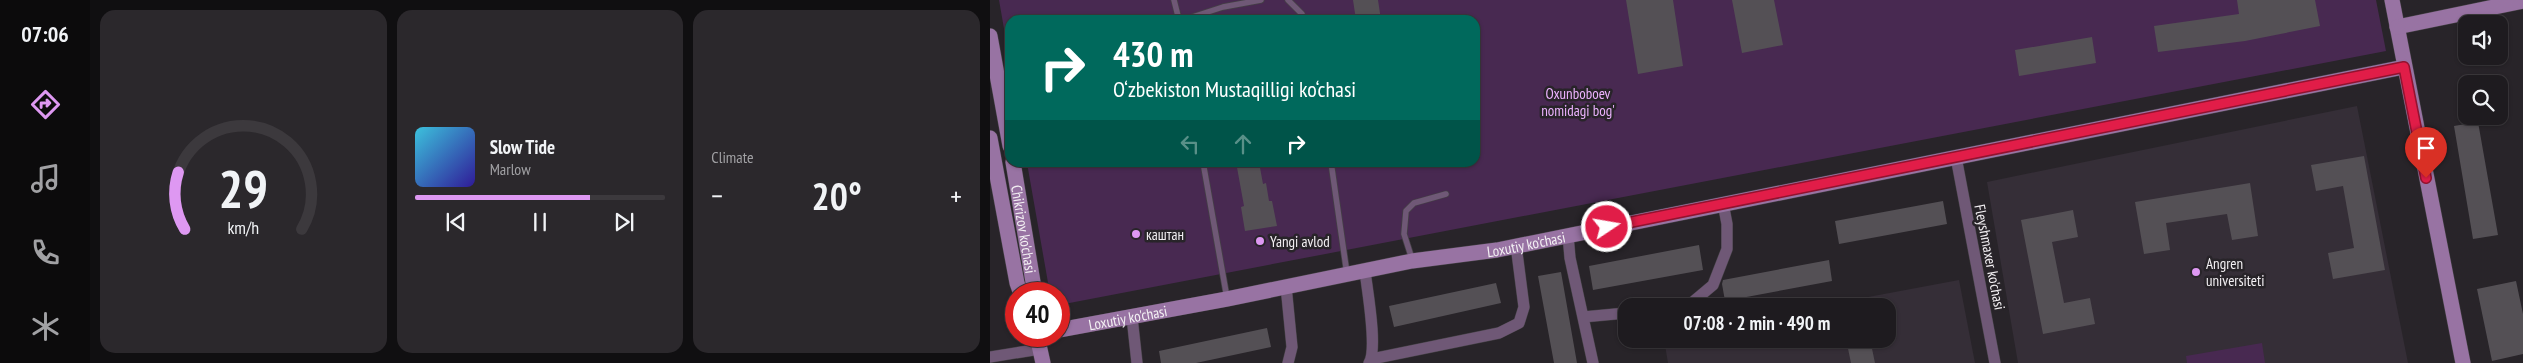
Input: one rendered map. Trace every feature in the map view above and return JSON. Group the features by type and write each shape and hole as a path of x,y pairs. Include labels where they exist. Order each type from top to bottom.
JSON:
{"street":[{"path":"2392,0 2463,363"},
{"path":"2398,27 2523,1"},
{"path":"990,36 1005,118"},
{"name":"Loxutiy ko'chasi","path":"1070,328 1412,262 1497,250 2404,67"},
{"name":"Chikrizov ko'chasi","path":"990,138 1018,282"},
{"name":"Fleyshmaxer ko'chasi","path":"1956,157 1995,363"},
{"name":"Chikrizov ko'chasi","path":"1014,167 1033,282"},
{"path":"1698,298 1713,285 1727,249 1727,224 1723,203"},
{"path":"1568,236 1570,258 1593,363"},
{"path":"1365,271 1372,339 1370,361 1499,333 1519,324 1524,307 1516,245"},
{"path":"1286,286 1292,347 1288,363"},
{"path":"1583,317 1618,314"},
{"path":"1132,317 1137,363"},
{"path":"990,357 1040,349"}],"lane":[{"path":"1174,0 1178,15"},
{"path":"1198,15 1223,7 1261,0"},
{"path":"1288,0 1302,15"},
{"path":"1204,167 1227,299"},
{"path":"1332,167 1347,274"},
{"path":"1412,262 1404,234 1406,211 1414,203 1446,194"}],"shaded area":[{"name":"Angren universiteti","path":"2357,106 2408,363 2018,363 1987,182"},
{"path":"1959,280 1975,363 1668,363 1666,348 1896,348 1896,298 1863,298"}],"green space":[{"name":"Oxunboboev nomidagi bog'","path":"999,0 2376,0 2386,51 1070,303 1070,282 1048,282 1028,167 1480,167 1480,15 1005,15 1005,34"},
{"path":"2262,343 2265,363 2187,363 2186,356"}],"building":[{"path":"1353,0 1378,0 1380,15 1355,15"},
{"path":"1626,0 1673,0 1683,66 1638,74"},
{"path":"1732,0 1774,0 1783,45 1742,53"},
{"path":"2237,0 2315,0 2320,26 2245,41 2158,52 2154,26 2239,14"},
{"path":"2092,37 2096,63 2019,76 2015,50"},
{"path":"2479,125 2498,235 2473,239 2454,126"},
{"path":"2364,156 2385,270 2333,279 2328,253 2354,248 2343,186 2316,191 2311,165"},
{"path":"1237,167 1260,167 1263,184 1266,183 1269,201 1272,201 1277,226 1245,231 1241,207 1244,206"},
{"path":"2250,183 2258,236 2232,240 2227,214 2166,223 2170,250 2144,254 2135,202"},
{"path":"1943,201 1947,224 1839,244 1835,221"},
{"path":"2073,210 2078,237 2052,242 2064,303 2090,298 2095,324 2043,334 2021,220"},
{"path":"1699,245 1703,270 1593,290 1589,266"},
{"path":"1829,260 1832,281 1741,298 1724,298 1723,280"},
{"path":"1561,272 1577,363 1554,363 1538,276"},
{"path":"2516,281 2523,314 2523,354 2492,361 2477,289"},
{"path":"1496,283 1501,303 1394,327 1389,306"},
{"path":"1267,328 1271,347 1196,363 1161,363 1159,351"},
{"path":"1848,348 1872,348 1875,363 1851,363"}],"place":[{"name":"каштан","path":"1136,234"},
{"name":"Yangi avlod","path":"1260,241"},
{"name":"Angren universiteti","path":"2196,272"}],"route":[{"path":"1607,227 2404,67 2426,178"}]}
